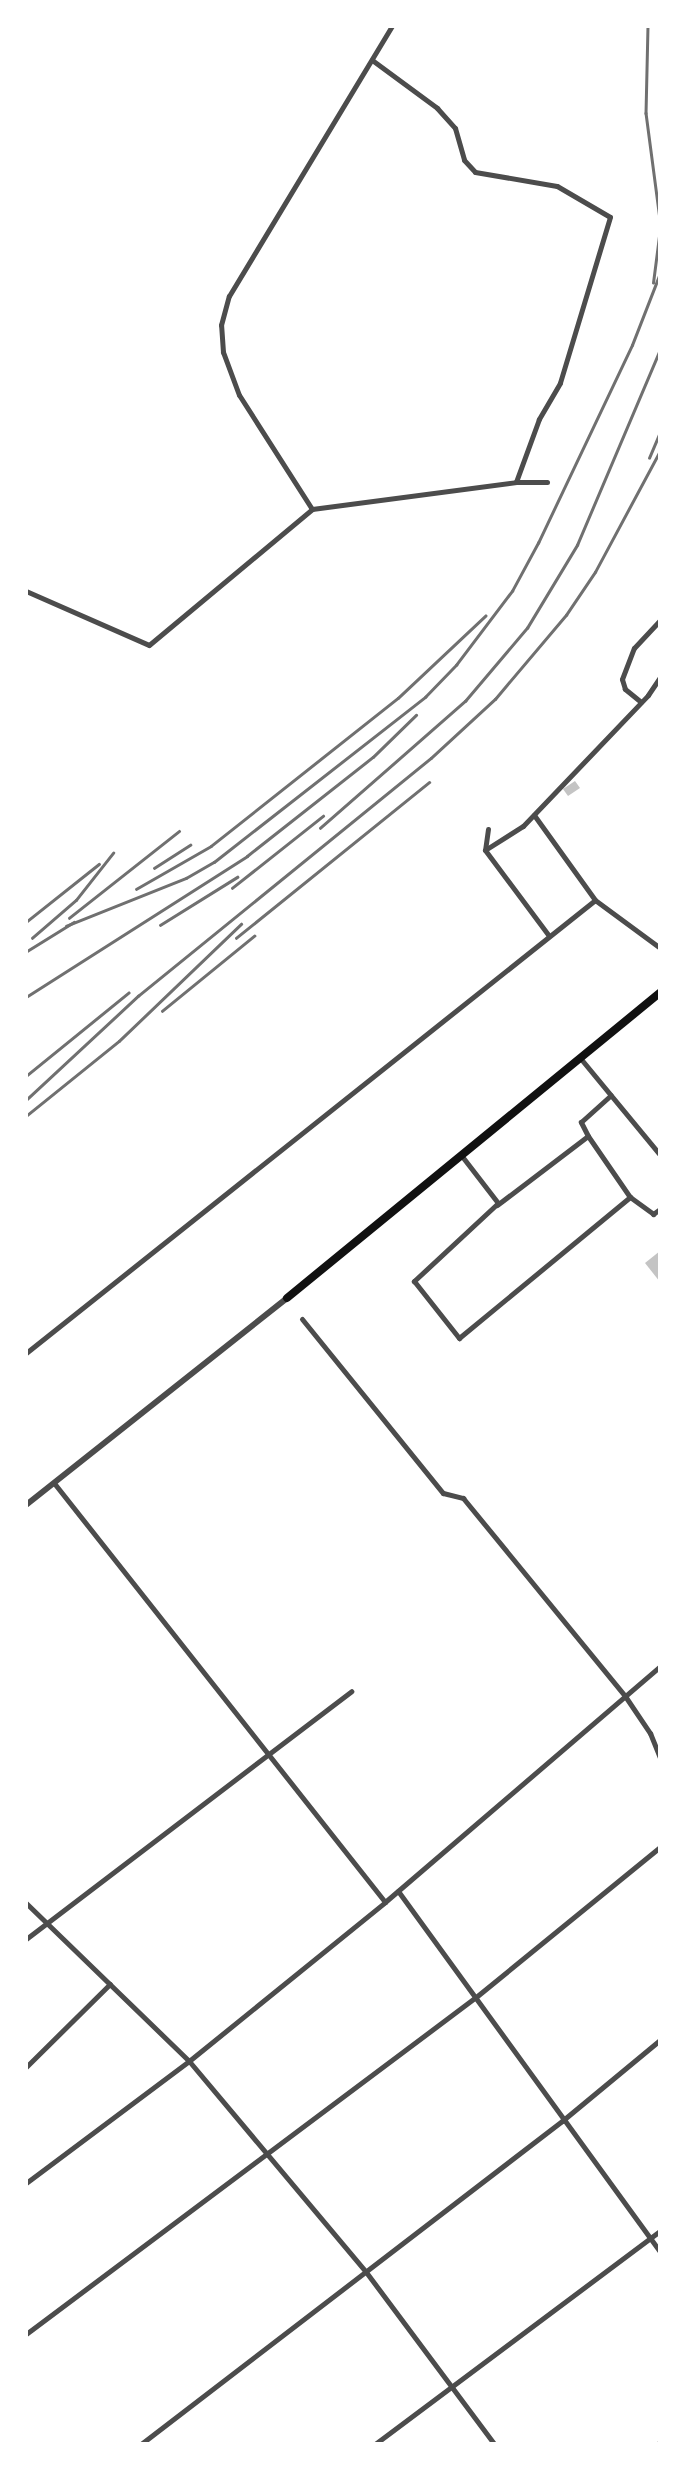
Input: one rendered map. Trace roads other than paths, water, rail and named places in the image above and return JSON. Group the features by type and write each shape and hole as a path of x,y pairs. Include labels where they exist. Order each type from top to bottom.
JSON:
{"main road":[{"path":"286,1298 660,993"}],"street":[{"path":"312,509 239,394 223,352 221,325 229,296 392,26"},
{"path":"372,60 437,108 454,128 464,160 475,172 557,186 610,217 560,383 538,419 516,482"},
{"path":"26,592 149,645 312,509 516,482 547,482"},
{"path":"641,702 625,690 622,679 635,648 660,621"},
{"path":"485,850 534,815 641,702 660,677"},
{"path":"534,815 594,900 660,948"},
{"path":"488,829 485,850 550,936"},
{"path":"26,1353 594,900"},
{"path":"581,1059 660,1155"},
{"path":"611,1095 581,1122 630,1197 653,1214 660,1209"},
{"path":"588,1136 497,1205 414,1281 459,1338 630,1197"},
{"path":"461,1155 497,1205"},
{"path":"26,1505 286,1298"},
{"path":"302,1319 443,1493 463,1498 625,1696 650,1733 660,1758"},
{"path":"54,1483 385,1902"},
{"path":"26,2183 189,2061 385,1902 660,1666"},
{"path":"26,1939 270,1756 351,1690"},
{"path":"26,2334 266,2151 476,1997 660,1847"},
{"path":"398,1891 562,2121 660,2251"},
{"path":"26,1903 44,1924 189,2061 366,2273 494,2444"},
{"path":"26,2067 110,1984"},
{"path":"141,2444 562,2121 660,2040"},
{"path":"375,2444 660,2231"}],"railway":[{"path":"648,26 646,113 660,219"},
{"path":"653,283 660,228"},
{"path":"66,926 186,878 214,862 425,697 456,665 512,591 538,543 632,345 660,273"},
{"path":"320,828 465,701 527,628 577,545 660,349"},
{"path":"649,458 660,432"},
{"path":"26,1100 138,996 431,758 495,699 566,615 595,572 660,451"},
{"path":"136,889 211,846 398,698 485,616"},
{"path":"26,997 247,856 373,757 416,715"},
{"path":"236,938 429,782"},
{"path":"232,888 323,816"},
{"path":"69,918 179,831"},
{"path":"154,868 190,845"},
{"path":"32,938 76,900 113,853"},
{"path":"26,922 99,864"},
{"path":"160,925 237,877"},
{"path":"27,951 74,922"},
{"path":"26,1116 119,1041 241,924"},
{"path":"162,1011 254,936"},
{"path":"26,1076 128,993"}]}
